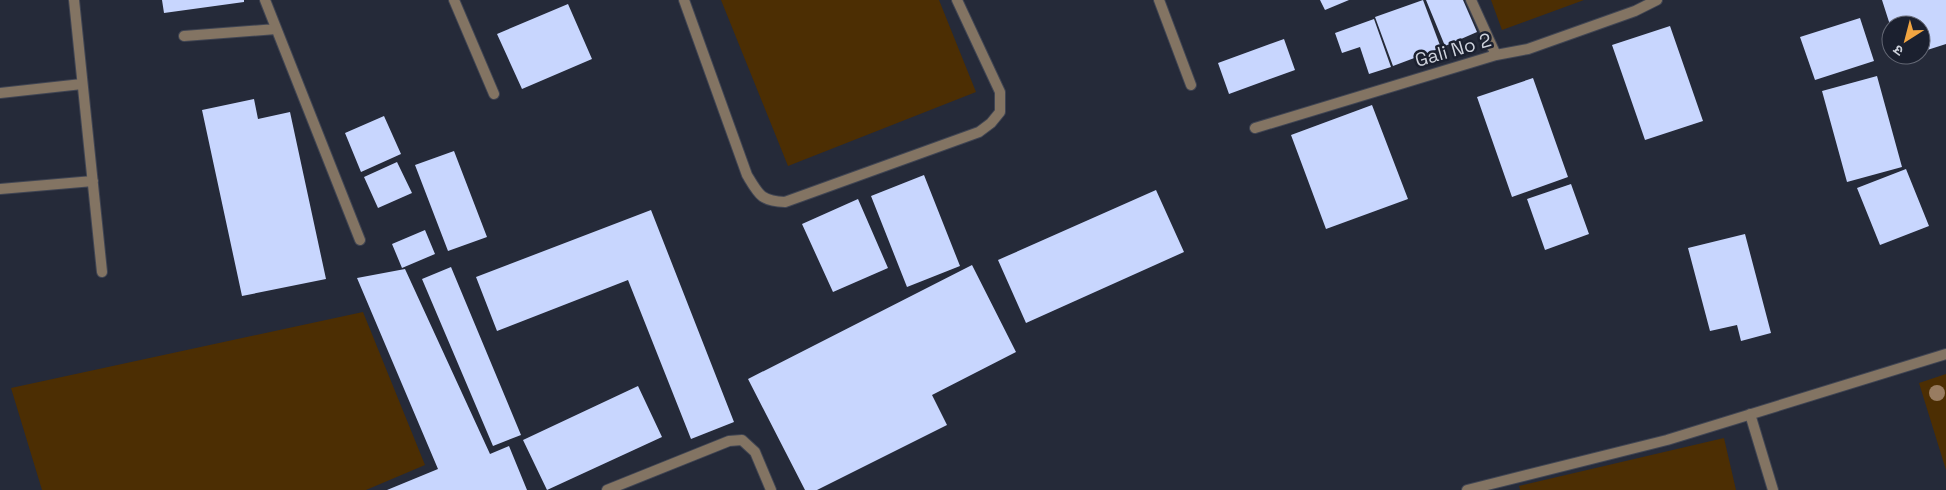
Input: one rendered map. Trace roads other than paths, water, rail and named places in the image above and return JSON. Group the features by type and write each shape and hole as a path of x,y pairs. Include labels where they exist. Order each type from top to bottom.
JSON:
{"street":[{"path":"74,0 102,272"},
{"path":"265,0 360,240"},
{"path":"454,0 494,94"},
{"path":"684,0 747,175 758,194 771,202 785,202 978,132 992,123 1000,112 1000,92 957,0"},
{"path":"1159,0 1191,85"},
{"path":"1471,0 1496,55"},
{"name":"Gali No 2","path":"1255,128 1496,55 1528,49 1635,11 1657,0"},
{"path":"184,36 276,29"},
{"path":"0,93 82,84"},
{"path":"0,189 92,181"},
{"path":"1467,490 1508,485 1667,440 1946,354"},
{"path":"1750,414 1773,490"},
{"path":"608,490 729,441 742,440 755,452 771,490"}]}
